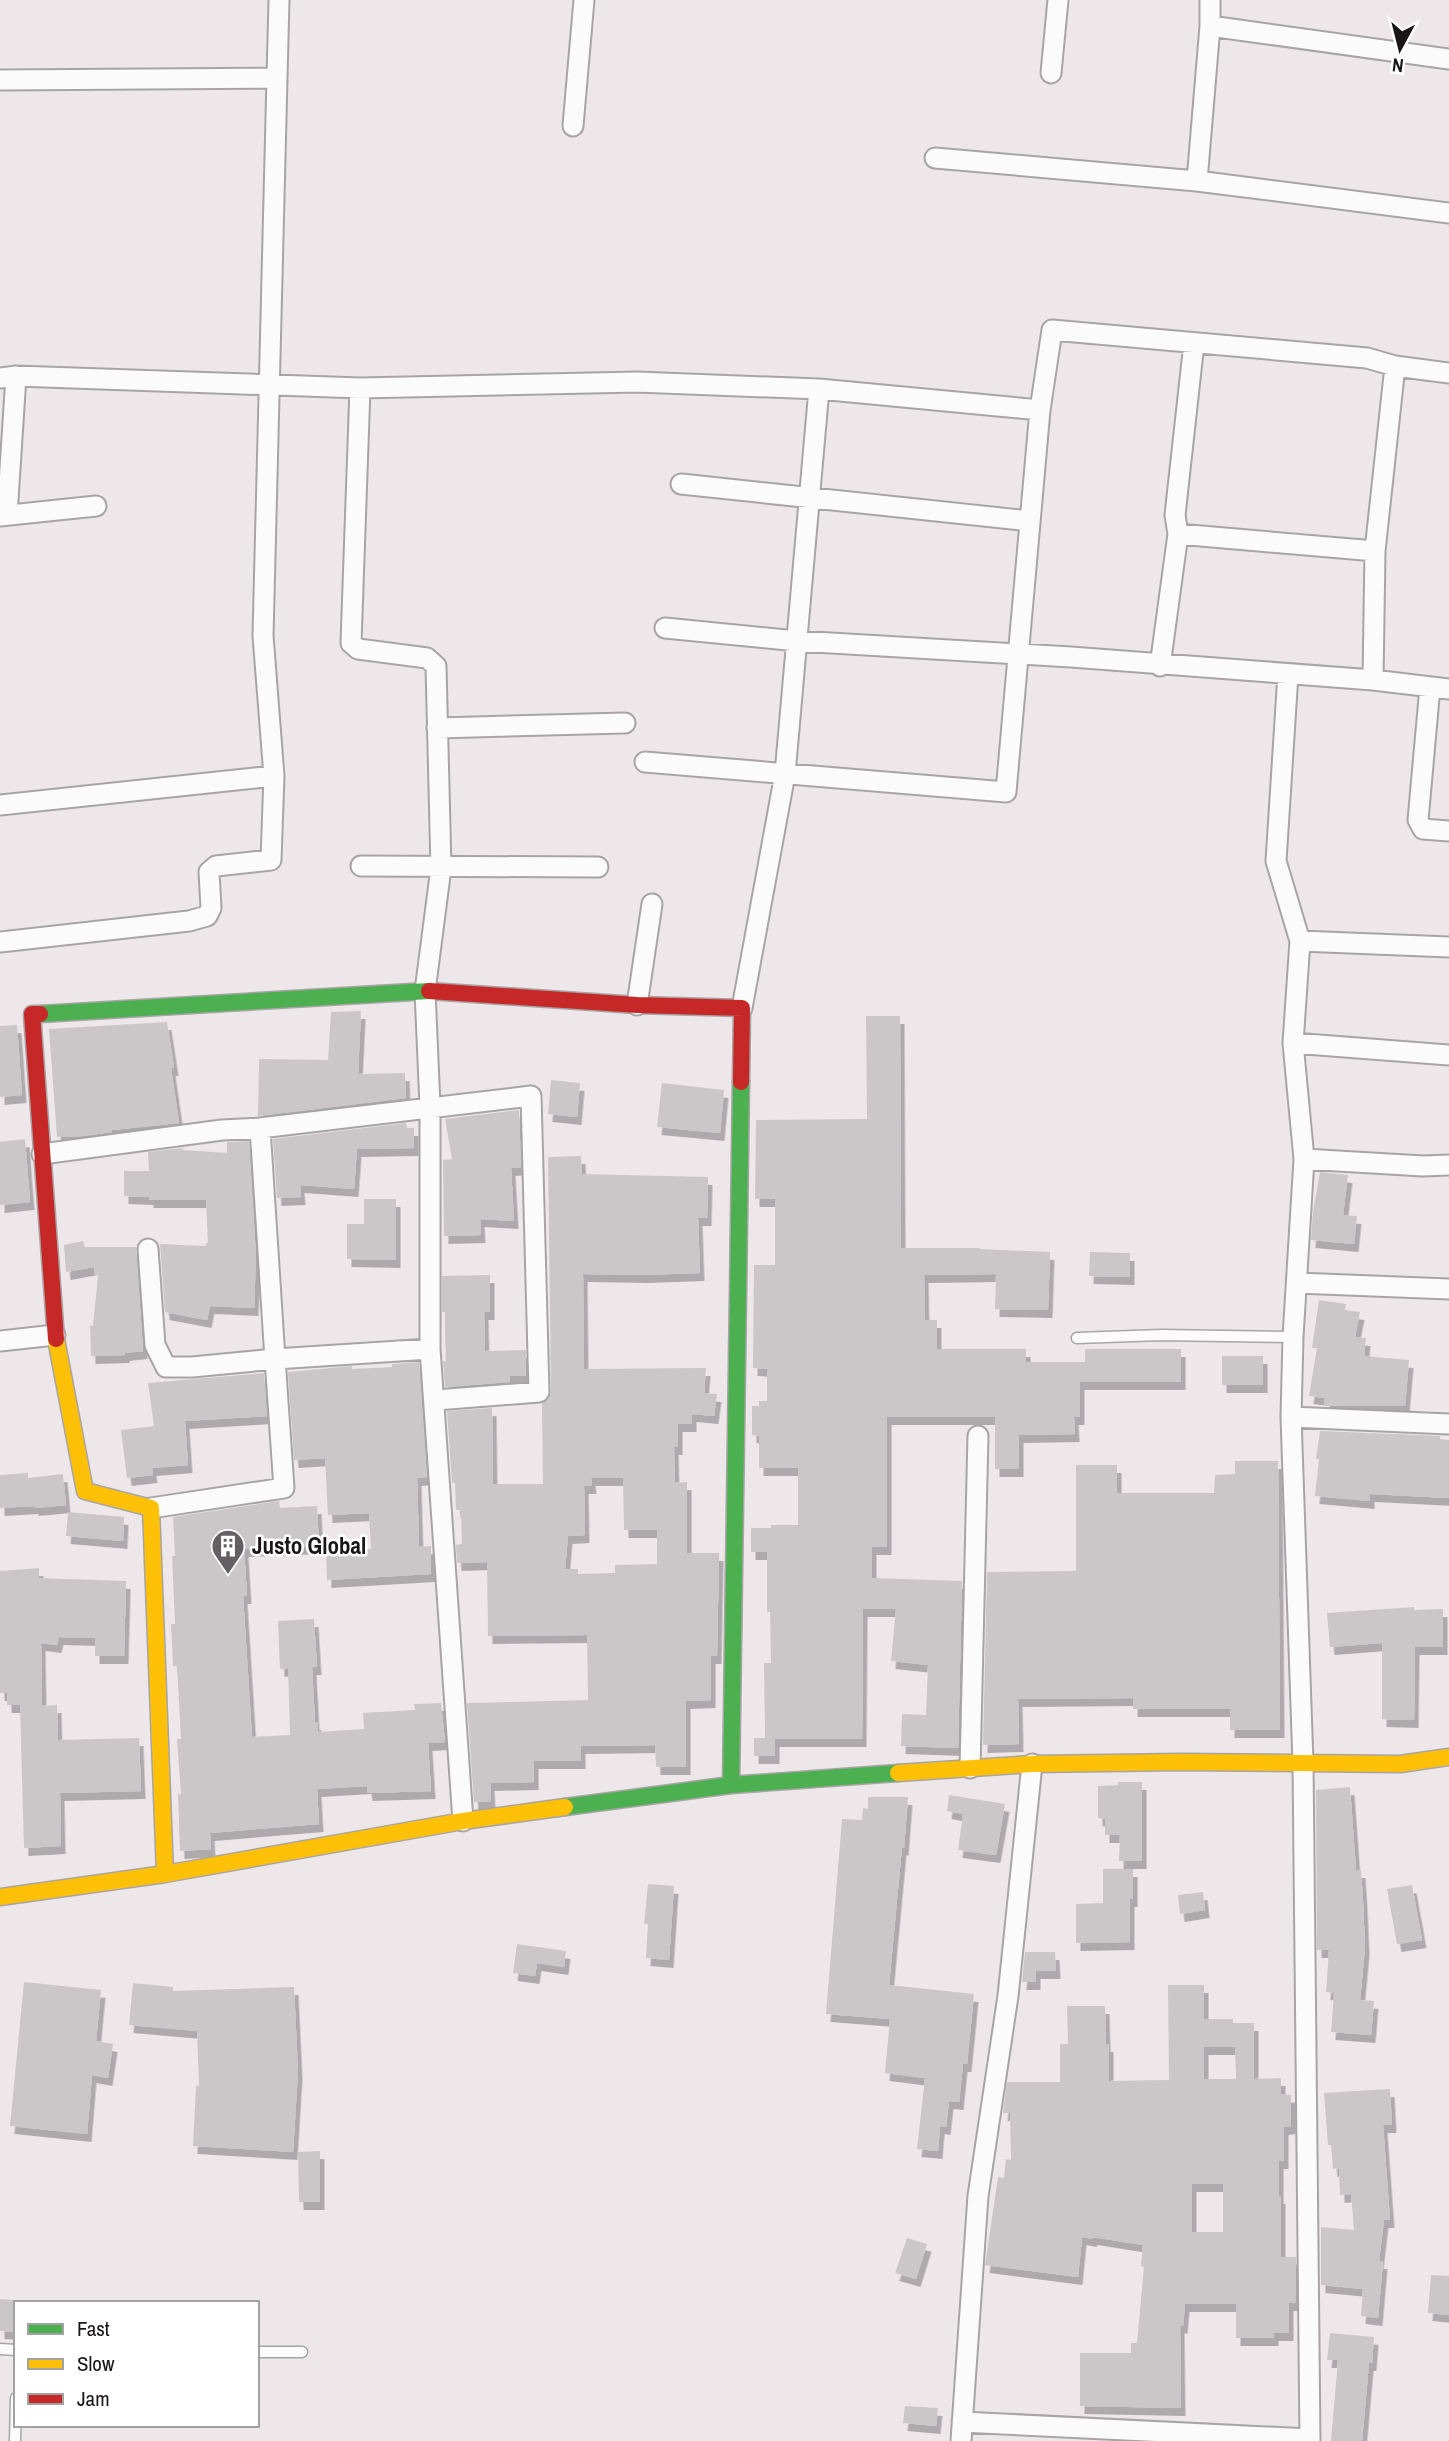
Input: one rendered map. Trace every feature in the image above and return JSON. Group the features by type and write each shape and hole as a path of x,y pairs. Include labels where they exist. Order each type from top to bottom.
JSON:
{"street":[{"path":"0,942 189,921 207,916 211,908 209,872 216,866 271,860 274,776 263,636 279,0"},
{"path":"573,126 584,0"},
{"path":"1051,73 1058,0"},
{"path":"1197,181 1210,0"},
{"path":"1210,26 1449,59"},
{"path":"0,80 277,78"},
{"path":"934,158 1197,181 1449,213"},
{"path":"645,762 1006,792 1040,410 1052,330 1367,358 1395,366 1449,373"},
{"path":"1160,666 1178,534 1175,515 1194,343"},
{"path":"1373,680 1375,551 1395,366"},
{"path":"96,506 4,516 8,377 360,388 637,382 820,389 1040,410"},
{"path":"360,388 351,643 358,649 427,657 436,666 441,868 425,991 430,1107 430,1349 436,1400 463,1821"},
{"path":"732,1785 742,1009 785,775 820,389"},
{"path":"681,484 1030,521"},
{"path":"1178,534 1375,551"},
{"path":"665,628 797,641 1373,680 1439,688 1418,820 1423,829 1449,831"},
{"path":"1032,1765 1008,1996 978,2196 962,2432 1310,2440 1303,1763 1291,1417 1304,1159 1293,1043 1300,942 1276,861 1288,674"},
{"path":"437,728 625,723"},
{"path":"0,805 274,776"},
{"path":"361,866 598,867"},
{"path":"636,1005 652,904"},
{"path":"1300,942 1449,947"},
{"path":"260,1128 284,1488 150,1507 85,1491 55,1335 32,1014 425,991 742,1009"},
{"path":"1293,1043 1449,1055"},
{"path":"42,1154 222,1130 260,1128 531,1096 539,1392 436,1400"},
{"path":"1304,1159 1449,1165"},
{"path":"148,1249 155,1345 166,1367 430,1349"},
{"path":"1297,1283 1449,1289"},
{"path":"0,1341 55,1335"},
{"path":"1291,1417 1449,1424"},
{"path":"970,1768 978,1436"},
{"path":"150,1507 165,1874"},
{"path":"0,1897 165,1874 463,1821 732,1785 1032,1765 1181,1762 1401,1764 1449,1757"}],"lane":[{"path":"1077,1338 1161,1335 1293,1337"},
{"path":"259,2351 302,2352"}],"building":[{"path":"361,1011 358,1074 405,1073 406,1098 258,1116 259,1059 328,1060 331,1012"},
{"path":"866,1016 900,1016 901,1248 980,1248 1050,1252 1048,1310 995,1309 996,1274 924,1275 925,1320 937,1320 937,1349 1026,1349 1026,1362 1085,1362 1085,1349 1181,1349 1181,1382 1080,1382 1080,1417 1074,1417 1075,1434 1019,1435 1019,1469 995,1469 995,1417 887,1417 887,1547 872,1547 872,1578 962,1581 958,1748 901,1746 902,1714 926,1715 928,1665 891,1661 896,1609 863,1609 862,1739 775,1739 775,1756 754,1756 754,1738 765,1738 764,1663 771,1663 770,1612 767,1612 767,1552 751,1552 751,1528 798,1525 798,1468 759,1468 759,1436 752,1435 752,1406 759,1406 759,1401 767,1401 767,1369 753,1368 754,1265 775,1265 775,1199 755,1199 756,1120 867,1119"},
{"path":"167,1022 179,1123 57,1137 49,1029"},
{"path":"17,1025 22,1095 0,1097 0,1026"},
{"path":"551,1080 580,1083 577,1117 548,1114"},
{"path":"662,1083 724,1090 720,1133 657,1127"},
{"path":"519,1110 521,1167 511,1168 514,1221 480,1219 481,1235 444,1236 443,1160 452,1159 445,1119"},
{"path":"406,1123 407,1128 414,1128 414,1148 357,1149 354,1189 300,1185 301,1197 277,1198 273,1139"},
{"path":"25,1139 30,1202 0,1205 0,1142"},
{"path":"249,1141 256,1257 254,1308 210,1306 207,1320 165,1312 160,1244 206,1246 206,1200 149,1200 149,1197 124,1196 124,1171 149,1171 148,1152 183,1148 227,1153 227,1142"},
{"path":"581,1156 582,1174 708,1177 707,1218 698,1218 700,1273 583,1274 584,1369 706,1368 704,1393 717,1394 714,1416 692,1414 692,1424 678,1424 678,1447 674,1447 675,1483 687,1482 687,1553 719,1553 717,1656 711,1656 711,1700 686,1701 686,1767 656,1767 655,1745 581,1746 581,1761 534,1761 534,1782 490,1783 491,1801 474,1802 467,1703 588,1700 587,1635 488,1636 487,1562 457,1563 456,1545 462,1544 461,1510 456,1510 455,1483 452,1483 447,1411 492,1408 493,1484 543,1484 542,1404 551,1392 548,1157","holes":["591,1478 623,1478 624,1530 657,1530 657,1564 615,1565 615,1573 578,1574 578,1569 565,1569 568,1536 585,1535 584,1486 592,1486"]},
{"path":"1320,1172 1348,1175 1343,1215 1357,1216 1354,1244 1311,1240"},
{"path":"364,1199 396,1199 396,1260 347,1259 347,1224 364,1224"},
{"path":"83,1241 85,1247 136,1247 143,1351 125,1355 91,1356 90,1326 93,1326 98,1275 94,1275 94,1267 66,1272 64,1245"},
{"path":"1090,1252 1130,1253 1130,1277 1089,1276"},
{"path":"490,1275 490,1312 484,1312 485,1351 526,1350 526,1376 510,1376 510,1382 445,1387 442,1276"},
{"path":"1319,1300 1346,1304 1345,1310 1360,1312 1355,1337 1366,1338 1364,1356 1409,1360 1405,1406 1324,1406 1325,1398 1309,1396 1317,1348 1312,1348"},
{"path":"1222,1356 1263,1356 1263,1385 1222,1385"},
{"path":"419,1362 427,1477 417,1478 419,1547 431,1546 431,1574 327,1580 326,1552 371,1549 369,1513 328,1515 325,1458 294,1460 288,1372 352,1366 352,1369 392,1367 392,1364"},
{"path":"264,1373 267,1416 185,1421 188,1465 152,1468 153,1475 127,1478 121,1430 154,1426 148,1383"},
{"path":"1320,1431 1440,1436 1440,1439 1449,1440 1449,1498 1370,1494 1370,1501 1315,1496"},
{"path":"1235,1461 1278,1461 1280,1730 1230,1730 1230,1709 1133,1709 1133,1698 1018,1699 1019,1744 983,1745 987,1572 1076,1571 1076,1465 1117,1465 1117,1493 1214,1493 1215,1475 1235,1474"},
{"path":"28,1473 28,1478 63,1474 66,1505 0,1508 0,1475"},
{"path":"279,1501 280,1508 317,1506 319,1546 244,1549 247,1596 243,1596 252,1737 290,1735 288,1668 280,1669 278,1621 314,1619 317,1667 312,1667 318,1732 364,1729 363,1713 415,1710 414,1704 441,1703 445,1742 428,1743 431,1791 368,1793 367,1786 317,1789 319,1824 210,1833 211,1849 180,1851 178,1794 181,1794 177,1739 181,1739 177,1666 173,1666 171,1624 175,1624 173,1517"},
{"path":"68,1512 124,1517 123,1541 66,1536"},
{"path":"39,1568 39,1578 126,1581 124,1656 95,1656 95,1638 59,1637 57,1645 41,1643 42,1706 57,1705 58,1740 139,1738 141,1791 60,1793 61,1846 24,1848 20,1705 7,1705 7,1693 0,1693 0,1571"},
{"path":"1414,1607 1414,1610 1443,1609 1443,1647 1415,1647 1414,1720 1382,1719 1382,1643 1330,1647 1327,1613"},
{"path":"1118,1782 1142,1782 1142,1861 1119,1861 1120,1835 1105,1835 1105,1819 1098,1818 1098,1786 1118,1785"},
{"path":"1350,1787 1356,1870 1361,1870 1363,1901 1365,1948 1360,2000 1374,2001 1371,2035 1331,2032 1334,1993 1326,1992 1329,1950 1317,1950 1316,1790"},
{"path":"949,1795 1005,1804 996,1855 958,1850 963,1814 947,1811"},
{"path":"868,1797 908,1797 889,1985 974,1994 967,2064 963,2064 959,2102 949,2101 946,2127 940,2126 938,2151 917,2149 925,2078 885,2073 890,2019 826,2014 842,1819 862,1820 863,1808 868,1809"},
{"path":"1103,1869 1133,1869 1130,1942 1076,1943 1076,1904 1103,1903"},
{"path":"648,1884 674,1886 669,1960 646,1958 648,1924 644,1924"},
{"path":"1412,1885 1422,1940 1397,1944 1387,1889"},
{"path":"1203,1892 1205,1910 1180,1914 1178,1895"},
{"path":"517,1944 566,1951 564,1967 537,1963 535,1976 513,1973"},
{"path":"1025,1952 1055,1952 1056,1971 1036,1971 1036,1982 1022,1982"},
{"path":"24,1982 101,1990 96,2041 113,2044 108,2078 92,2075 87,2134 10,2126"},
{"path":"133,1983 173,1987 173,1991 294,1987 298,2071 293,2152 193,2146 196,2086 199,2086 197,2031 129,2025"},
{"path":"1168,1985 1204,1985 1204,2019 1233,2019 1233,2023 1254,2023 1254,2079 1281,2078 1281,2094 1291,2095 1291,2126 1284,2127 1284,2161 1279,2161 1281,2257 1296,2257 1296,2303 1289,2303 1289,2333 1274,2333 1274,2338 1236,2338 1236,2304 1185,2304 1183,2326 1180,2325 1181,2408 1080,2406 1080,2353 1131,2353 1131,2343 1137,2343 1144,2267 1141,2266 1143,2245 1082,2237 1078,2277 985,2265 998,2177 1004,2178 1006,2159 1011,2160 1010,2113 1003,2113 1007,2082 1060,2082 1060,2044 1068,2044 1067,2006 1105,2006 1109,2081 1169,2080","holes":["1204,2047 1235,2047 1236,2079 1204,2079","1192,2184 1223,2184 1223,2232 1192,2232"]},
{"path":"1390,2089 1392,2125 1383,2125 1390,2220 1384,2220 1379,2261 1383,2261 1378,2318 1361,2316 1363,2289 1321,2285 1321,2227 1354,2230 1351,2194 1340,2195 1339,2168 1333,2169 1331,2145 1328,2145 1324,2093"},
{"path":"320,2151 320,2202 299,2202 298,2152"},
{"path":"907,2238 927,2244 916,2279 895,2273"},
{"path":"1431,2275 1449,2276 1449,2315 1428,2313"},
{"path":"0,2299 16,2300 14,2332 0,2331"},
{"path":"1330,2333 1374,2337 1362,2441 1331,2441 1338,2360 1327,2360"},
{"path":"905,2406 938,2408 936,2426 903,2423"}],"traffic: fast":[{"path":"40,1014 429,991"},
{"path":"731,1785 741,1082"},
{"path":"565,1807 731,1785 898,1773"}],"traffic: slow":[{"path":"56,1339 85,1491 151,1508 165,1874"},
{"path":"898,1773 1032,1764 1400,1764 1449,1757"},
{"path":"0,1897 165,1874 463,1821 565,1807"}],"traffic: jam":[{"path":"429,991 637,1005 742,1008 741,1082"},
{"path":"40,1014 32,1014 56,1339"}],"place":[{"name":"Justo Global","path":"228,1576"}]}
